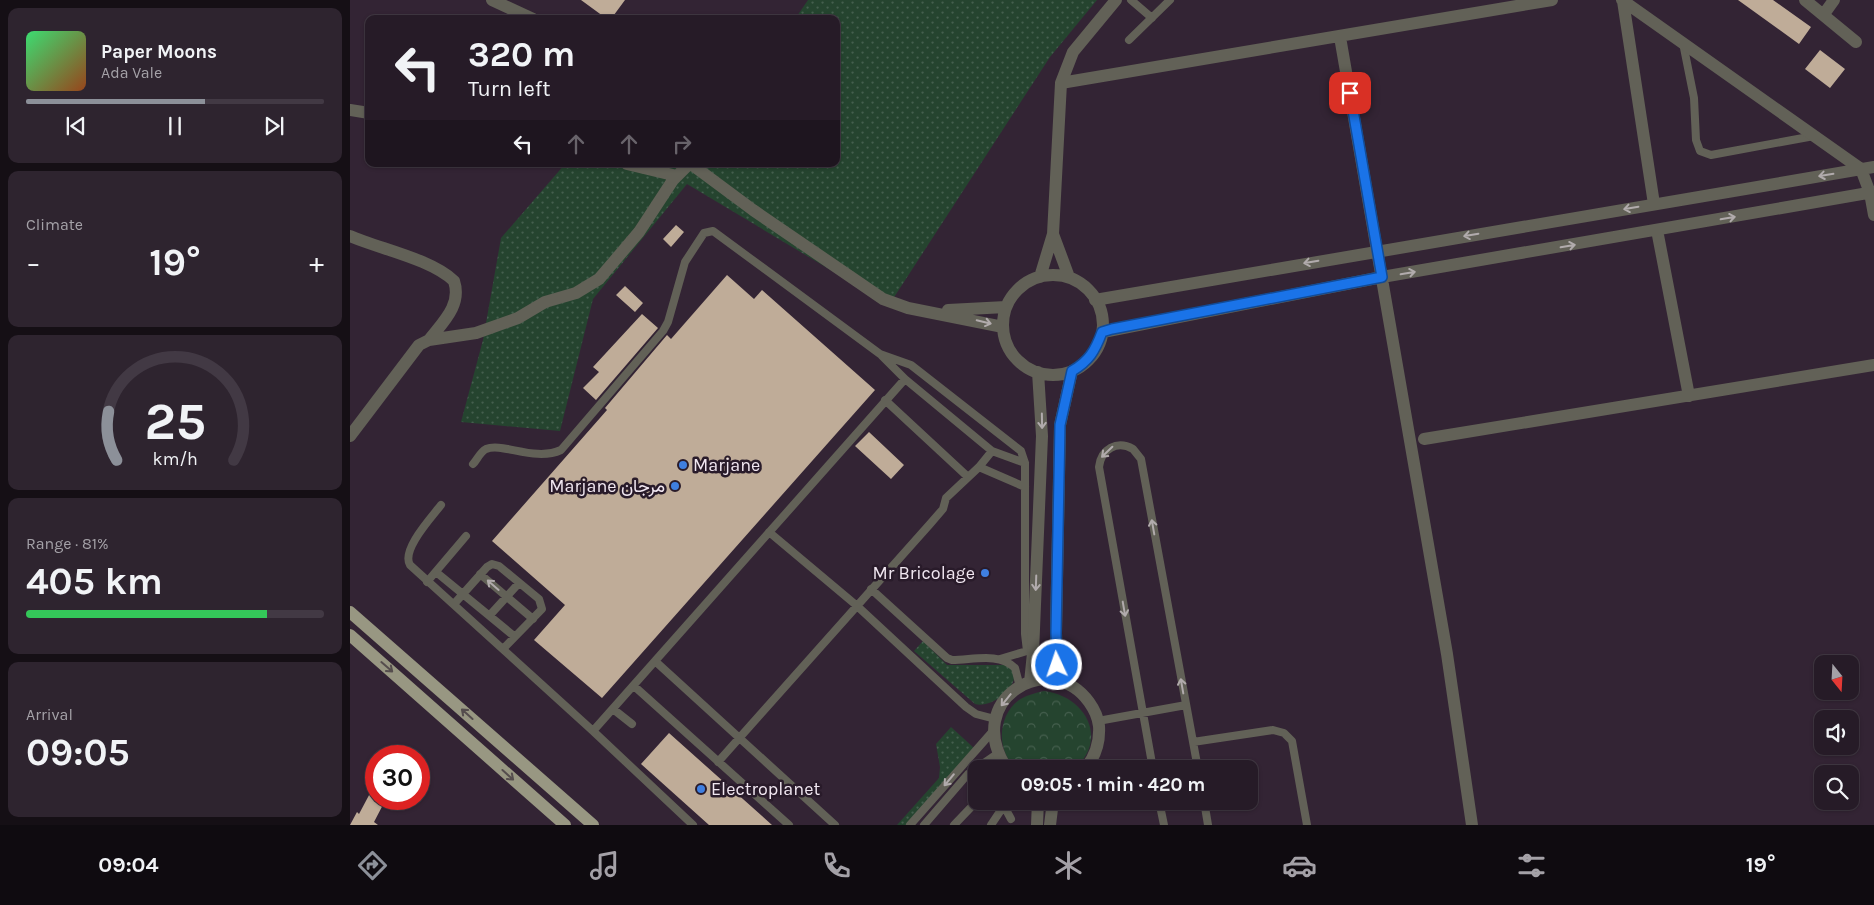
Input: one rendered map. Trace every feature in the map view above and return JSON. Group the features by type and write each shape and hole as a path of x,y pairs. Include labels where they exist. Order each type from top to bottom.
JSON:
{"main road":[{"path":"350,612 593,825"},
{"path":"350,635 565,825"}],"street":[{"path":"492,0 507,3 526,15"},
{"path":"1040,276 1053,234 1061,83 1073,52 1116,0"},
{"path":"1061,83 1552,0"},
{"path":"1622,0 1814,136 1868,168 1874,215"},
{"path":"1622,0 1654,204"},
{"path":"1805,0 1856,42"},
{"path":"1824,14 1834,0"},
{"path":"1340,37 1378,250 1409,444 1447,654 1472,825"},
{"path":"350,110 365,112"},
{"path":"640,167 677,176"},
{"path":"350,436 418,345 430,340 476,333 518,318 545,302 576,293 599,280 639,232 677,176 687,167"},
{"path":"694,167 720,187 883,298 908,308 1003,326"},
{"path":"1095,300 1378,250 1868,168"},
{"path":"1102,332 1382,277 1872,192"},
{"path":"1657,230 1689,396"},
{"path":"1053,234 1069,277"},
{"path":"350,236 399,253 442,272 454,281 457,296 454,306 430,340"},
{"path":"1057,275 1069,277 1088,289 1100,308 1102,332 1095,352 1087,362 1072,371 1059,375 1038,372 1023,365 1011,352 1003,326 1006,307 1011,297 1028,282 1040,276 1057,275"},
{"path":"931,311 1006,307"},
{"path":"1424,439 1874,365"},
{"path":"1058,681 1056,633 1060,425 1072,371"},
{"path":"1025,685 1030,652 1042,436 1038,372"},
{"path":"1001,760 997,754 994,725 1002,703 1025,685 1044,679 1072,686 1084,695 1093,707 1098,721 1099,738 1095,754 1091,760"},
{"path":"1036,825 1037,810"},
{"path":"1050,825 1052,810"}],"lane":[{"path":"1131,0 1152,18"},
{"path":"1129,40 1170,0"},
{"path":"1682,41 1694,98 1696,140 1700,151 1705,154 1717,155 1814,136"},
{"path":"473,464 482,452 492,448 543,456 561,450 663,331 668,322 685,262 695,244 704,233 709,232 713,232 880,354 904,380 992,451 1025,463"},
{"path":"871,588 947,658 952,660 1000,659 1030,652 1025,634 1024,457 1016,446 911,365 880,354"},
{"path":"593,731 904,380"},
{"path":"885,400 968,477"},
{"path":"1151,760 1099,467 1106,451 1116,445 1128,446 1141,458 1196,760"},
{"path":"718,762 943,509 946,498 979,467 992,451"},
{"path":"979,467 1025,488"},
{"path":"441,504 407,553 410,566 593,731 693,825"},
{"path":"770,532 856,605 966,707 994,725 910,825"},
{"path":"427,582 466,536"},
{"path":"454,604 490,565 496,565 542,604 542,609 503,649"},
{"path":"436,572 464,593 514,636"},
{"path":"480,574 532,619"},
{"path":"490,615 519,583"},
{"path":"1000,659 1015,668 1025,685"},
{"path":"655,662 834,825"},
{"path":"634,686 789,825"},
{"path":"1098,721 1186,705"},
{"path":"613,709 632,724"},
{"path":"1193,742 1273,730 1284,733 1292,741 1306,825"},
{"path":"924,825 968,774 997,754"},
{"path":"954,825 968,810"},
{"path":"991,825 1002,810"},
{"path":"1008,810 1011,819"},
{"path":"1161,810 1164,825"},
{"path":"1206,810 1208,825"}],"green space":[{"path":"808,0 1097,0 1050,57 889,305 687,184 593,299 560,431 461,422 483,340 501,238 562,167 840,167 840,15 798,15"},
{"path":"923,641 947,665 1008,665 1013,671 1014,678 1011,686 1006,692 990,703 975,704 914,651"},
{"path":"1044,691 1059,695 1071,701 1081,710 1088,721 1091,733 1090,745 1082,760 1009,760 1005,753 1002,734 1006,715 1019,700 1031,694"},
{"path":"951,727 974,748 906,825 897,825 939,778 940,767 936,744"}],"building":[{"path":"581,0 625,0 614,15 602,15"},
{"path":"1738,0 1773,0 1811,27 1799,44"},
{"path":"1820,50 1845,69 1830,88 1805,69"},
{"path":"676,225 684,232 671,247 663,239"},
{"name":"Marjane","path":"727,275 754,299 762,290 875,390 602,698 534,640 565,605 492,541 607,410 605,408 667,335 671,339"},
{"path":"625,286 643,303 635,312 616,295"},
{"path":"642,314 658,328 596,400 583,388 599,372 593,367"},
{"path":"869,432 904,465 891,479 855,446"},
{"name":"Electroplanet","path":"669,733 772,825 709,825 641,764"},
{"path":"365,803 365,810 380,810 374,822 378,825 350,825 357,812 359,814"}],"place":[{"name":"Marjane","path":"683,465"},
{"name":"Marjane مرجان","path":"675,486"},
{"name":"Mr Bricolage","path":"985,573"},
{"name":"Electroplanet","path":"701,789"}],"route":[{"path":"1057,665 1060,425 1072,371 1087,362 1095,352 1102,332 1382,277 1350,93"}]}
